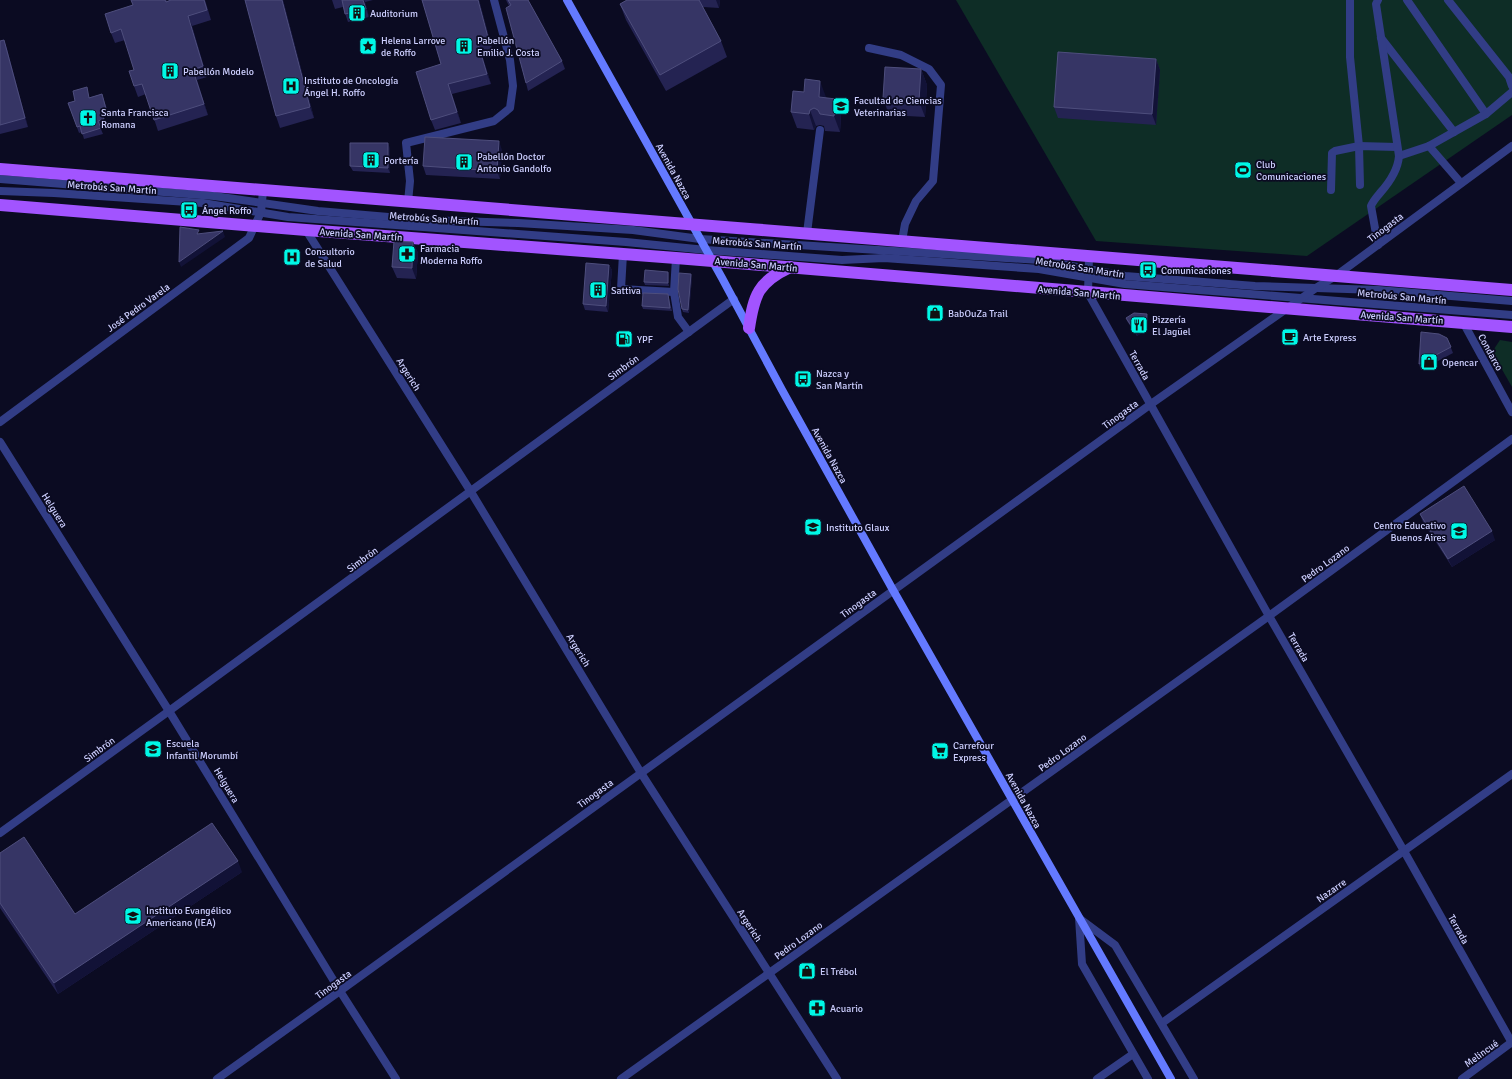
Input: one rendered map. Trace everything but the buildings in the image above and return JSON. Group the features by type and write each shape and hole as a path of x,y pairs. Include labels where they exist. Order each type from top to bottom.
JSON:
{"main road":[{"name":"Avenida Nazca","path":"567,0 734,299 893,590 1171,1079"},
{"path":"0,169 263,197 408,202 1512,290"},
{"name":"Avenida San Martín","path":"0,205 790,267 1512,327"},
{"path":"749,328 751,312 758,292 767,280 790,267"}],"street":[{"path":"408,202 410,181 406,143 494,121 510,108 514,86 510,60 494,0"},
{"path":"1350,0 1350,57 1359,146 1360,185"},
{"path":"1378,0 1376,4 1380,38 1399,156 1396,169 1371,206 1378,245"},
{"path":"1407,0 1486,114"},
{"path":"1448,0 1509,77 1512,86"},
{"path":"1380,38 1454,132"},
{"path":"869,48 902,55 929,69 941,86 933,181 916,201 905,224 902,241"},
{"path":"1399,156 1429,146 1486,114 1512,92"},
{"path":"807,233 820,130"},
{"path":"1331,190 1332,153 1335,150 1359,146 1397,147"},
{"path":"1429,146 1461,183"},
{"name":"Tinogasta","path":"217,1079 1151,404 1286,308 1337,275 1512,146"},
{"name":"Metrobús San Martín","path":"0,179 206,196 263,197 291,208 424,220 518,223 633,230 700,238 1040,260 1125,276 1255,286 1378,290 1512,301"},
{"name":"Metrobús San Martín","path":"0,191 203,203 288,217 626,242 706,250 842,260 884,258 1040,269 1124,284 1512,315"},
{"name":"José Pedro Varela","path":"0,422 249,238 261,212 263,197"},
{"name":"Argerich","path":"306,230 471,492 641,773 837,1079"},
{"path":"623,254 621,289 674,292"},
{"path":"1088,292 1089,256"},
{"path":"676,258 674,292 678,317 689,332"},
{"name":"Terrada","path":"1088,292 1269,616 1512,1042"},
{"name":"Simbrón","path":"0,833 170,711 734,299"},
{"name":"Condarco","path":"1463,322 1512,412"},
{"name":"Pedro Lozano","path":"622,1079 1269,616 1512,439"},
{"name":"Helguera","path":"0,442 170,711 340,991 396,1079"},
{"name":"Nazarre","path":"1162,1023 1512,774"},
{"name":"Avenida Nazca","path":"1079,918 1115,944 1194,1079"},
{"name":"Avenida Nazca","path":"1079,918 1082,964 1148,1079"},
{"name":"Melincué","path":"1462,1079 1512,1042"},
{"path":"1097,1079 1133,1054"}],"green space":[{"name":"Club Comunicaciones","path":"956,0 1512,0 1512,115 1307,256 1096,241"},
{"path":"1500,340 1512,342 1512,387 1492,352"}],"place":[{"name":"Auditorium","path":"357,13"},
{"name":"Helena Larrove de Roffo","path":"368,46"},
{"name":"Pabellón Emilio J. Costa","path":"464,46"},
{"name":"Pabellón Modelo","path":"170,71"},
{"name":"Instituto de Oncología Ángel H. Roffo","path":"291,86"},
{"name":"Facultad de Ciencias Veterinarias","path":"841,106"},
{"name":"Santa Francisca Romana","path":"88,118"},
{"name":"Portería","path":"371,160"},
{"name":"Pabellón Doctor Antonio Gandolfo","path":"464,162"},
{"name":"Club Comunicaciones","path":"1243,170"},
{"name":"Ángel Roffo","path":"189,210"},
{"name":"Farmacia Moderna Roffo","path":"407,254"},
{"name":"Consultorio de Salud","path":"292,257"},
{"name":"Comunicaciones","path":"1148,270"},
{"name":"Sattiva","path":"598,290"},
{"name":"BabOuZa Trail","path":"935,313"},
{"name":"Pizzería El Jagüel","path":"1139,325"},
{"name":"Arte Express","path":"1290,337"},
{"name":"YPF","path":"624,339"},
{"name":"Opencar","path":"1429,362"},
{"name":"Nazca y San Martín","path":"803,379"},
{"name":"Instituto Glaux","path":"813,527"},
{"name":"Centro Educativo Buenos Aires","path":"1459,531"},
{"name":"Escuela Infantil Morumbí","path":"153,749"},
{"name":"Carrefour Express","path":"940,751"},
{"name":"Instituto Evangélico Americano (IEA)","path":"133,916"},
{"name":"El Trébol","path":"807,971"},
{"name":"Acuario","path":"817,1008"}]}
